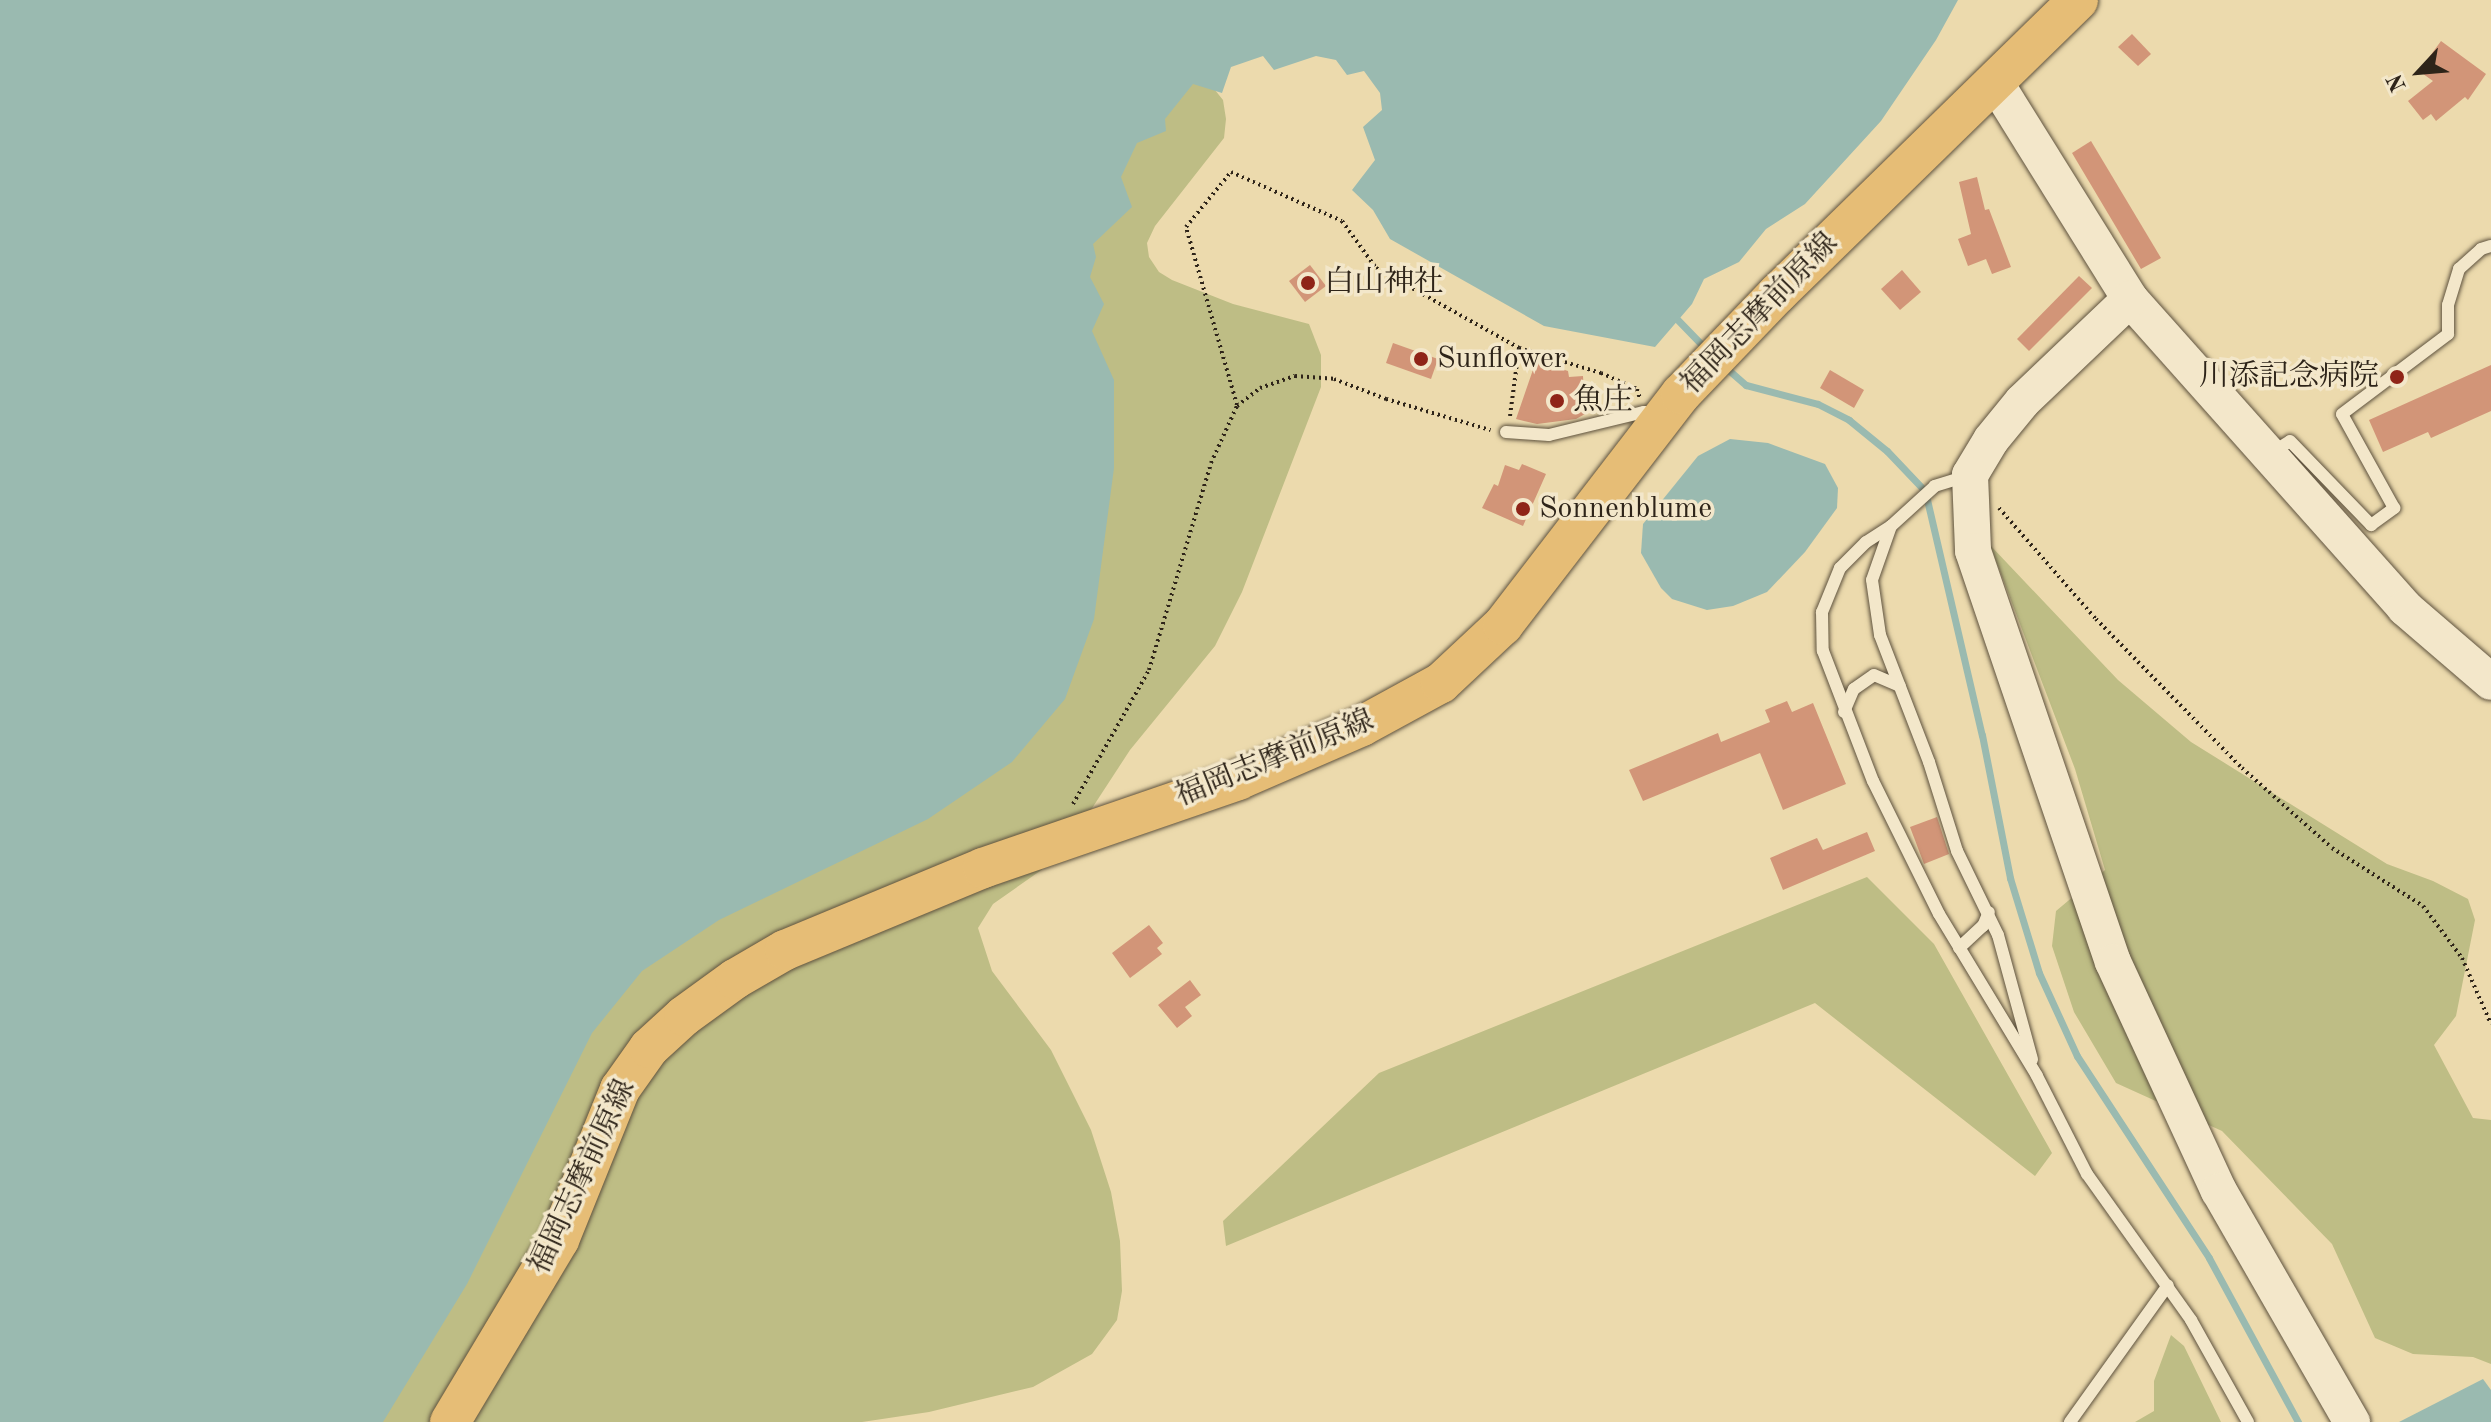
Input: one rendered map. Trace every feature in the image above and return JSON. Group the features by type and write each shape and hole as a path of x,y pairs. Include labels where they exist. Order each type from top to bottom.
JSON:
{"main road":[{"name":"福岡志摩前原線","path":"450,1422 559,1240 620,1089 649,1048 684,1016 735,979 785,950 983,868 1238,780 1362,726 1441,683 1503,625 1661,410 2078,0"}],"street":[{"path":"1995,82 2130,299 2405,608 2491,682"},
{"path":"2130,299 2022,402 1991,440 1970,475 1973,551 2113,962 2219,1191 2352,1422"}],"lane":[{"path":"2269,455 2290,441 2371,525 2394,508 2342,414 2448,334 2448,305 2459,269 2481,249 2491,246"},
{"path":"1506,432 1549,435 1661,410"},
{"path":"1970,475 1935,486 1891,526 1866,542 1840,568 1822,612 1823,651 1873,781 1959,948 2037,1076 2087,1174 2191,1320 2248,1422"},
{"path":"1891,526 1872,580 1880,635 1929,762 1957,851 1989,912 2037,1076"},
{"path":"1844,712 1854,689 1874,675 1900,686"},
{"path":"1959,948 1977,934 1989,912"},
{"path":"2070,1422 2168,1285"}],"path":[{"path":"1237,406 1186,227 1231,172 1342,221 1376,268 1519,348 1601,373 1637,389 1661,410"},
{"path":"1056,843 1072,806 1149,670 1211,463 1237,406 1260,388 1295,376 1334,379 1474,428 1506,432 1519,348"},
{"path":"1970,475 2096,619 2242,768 2332,848 2423,906 2462,958 2491,1024"}],"shaded area":[{"path":"1202,74 1223,100 1226,119 1224,138 1155,226 1147,243 1149,257 1159,272 1172,280 1233,304 1309,324 1321,355 1321,387 1242,592 1215,646 1130,750 1068,845 1040,871 993,904 978,928 992,971 1051,1050 1091,1130 1111,1192 1120,1241 1122,1291 1117,1320 1092,1354 1033,1387 929,1412 862,1422 259,1422 969,283"},
{"path":"1990,545 2118,680 2191,742 2387,864 2433,881 2468,899 2475,920 2456,1016 2434,1045 2473,1118 2491,1120 2491,1364 2473,1357 2413,1354 2375,1338 2332,1244 2222,1131 2116,1083 2074,1012 2052,946 2056,911 2105,870 2075,769"},
{"path":"1867,877 1934,944 2052,1153 2035,1176 1815,1003 1226,1246 1223,1221 1379,1073"},
{"path":"2171,1335 2184,1346 2221,1422 2135,1422 2154,1411 2154,1381"}],"water":[{"path":"0,0 1958,0 1936,40 1881,121 1805,204 1766,229 1739,262 1704,279 1692,304 1655,347 1544,326 1390,239 1373,210 1352,190 1375,160 1363,127 1382,110 1380,93 1364,71 1347,75 1336,60 1316,56 1274,70 1263,56 1231,67 1222,93 1193,84 1165,119 1166,131 1137,143 1121,177 1132,207 1093,244 1096,257 1090,277 1104,304 1092,331 1114,380 1114,468 1094,619 1065,699 1012,762 928,819 719,920 642,971 592,1033 467,1284 383,1422 0,1422"},
{"path":"1730,439 1768,443 1825,464 1838,488 1837,508 1805,552 1767,592 1733,606 1707,610 1672,599 1661,588 1641,553 1643,524 1698,456"},
{"path":"2483,1379 2491,1390 2491,1422 2399,1422"}],"building":[{"path":"2132,34 2151,54 2138,66 2118,47"},
{"path":"2441,41 2486,74 2468,100 2465,97 2436,121 2431,114 2423,120 2408,101 2433,81 2419,71"},
{"path":"2091,141 2161,258 2141,269 2072,153"},
{"path":"1977,177 1985,210 1989,209 2011,267 1992,274 1986,259 1968,266 1958,239 1971,234 1959,182"},
{"path":"1310,265 1326,286 1305,302 1289,281"},
{"path":"1902,270 1921,292 1900,310 1881,289"},
{"path":"2079,276 2092,288 2029,351 2017,339"},
{"path":"1393,343 1438,359 1431,379 1386,363"},
{"path":"1536,361 1568,371 1569,377 1583,376 1585,414 1576,419 1537,424 1516,419"},
{"path":"2491,365 2491,411 2431,438 2428,432 2383,452 2369,420"},
{"path":"1830,370 1864,390 1854,408 1820,388"},
{"path":"1522,464 1546,474 1523,526 1482,508 1494,484 1498,486 1505,465 1519,470"},
{"path":"1787,701 1792,712 1813,703 1846,784 1783,810 1760,753 1643,801 1629,770 1718,733 1721,742 1770,722 1765,710"},
{"path":"1937,817 1949,854 1924,864 1910,827"},
{"path":"1867,832 1875,851 1783,890 1770,858 1817,838 1823,850"},
{"path":"1149,925 1163,943 1157,948 1162,954 1130,978 1112,953"},
{"path":"1190,980 1201,995 1185,1007 1192,1016 1177,1028 1158,1005"}],"waterway":[{"path":"1673,315 1706,349"},
{"path":"1724,366 1746,385 1818,404 1849,420 1887,451 1925,491 1982,735 2010,878 2039,973 2077,1056 2209,1258 2298,1422"}],"place":[{"name":"白山神社","path":"1308,283"},
{"name":"Sunflower","path":"1421,359"},
{"name":"川添記念病院","path":"2397,377"},
{"name":"魚庄","path":"1557,401"},
{"name":"Sonnenblume","path":"1523,509"}]}
